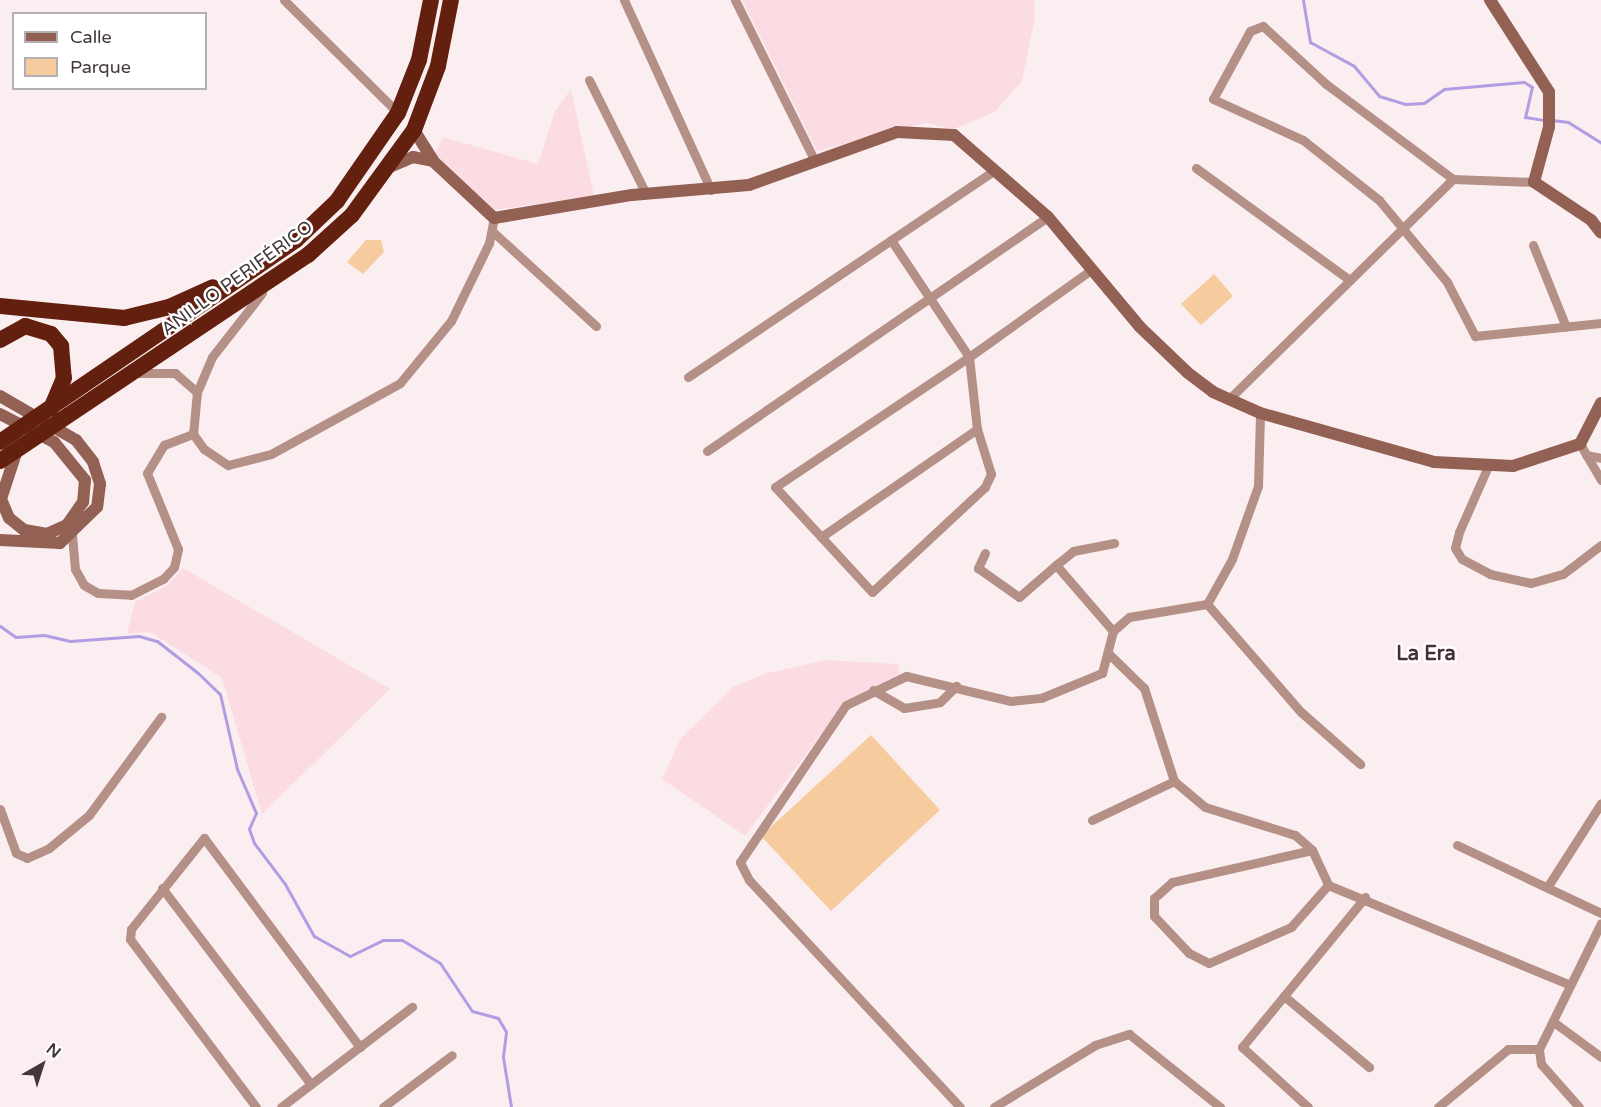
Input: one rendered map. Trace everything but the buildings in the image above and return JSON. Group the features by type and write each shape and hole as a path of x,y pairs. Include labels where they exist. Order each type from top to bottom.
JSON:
{"highway":[{"name":"ANILLO PERIFÉRICO","path":"0,442 253,269 337,201 398,113 419,60 431,0"},
{"name":"ANILLO PERIFÉRICO","path":"0,461 137,373 276,277 352,215 389,169 414,130 438,66 451,0"},
{"path":"0,306 124,318 169,307 253,269"},
{"path":"0,340 25,326 51,334 61,346 64,378 48,411"}],"street":[{"path":"284,0 398,113"},
{"path":"624,0 711,190"},
{"path":"735,0 814,159"},
{"path":"1490,0 1545,82 1551,112 1534,182"},
{"path":"1601,233 1591,220 1534,182 1454,179 1326,84 1263,26 1250,31 1214,103 1304,140 1380,200 1447,282 1476,336 1601,323"},
{"path":"589,80 646,194"},
{"path":"414,130 432,161 596,326"},
{"path":"493,224 646,194 711,190 779,176 814,159 897,132 926,130 954,135 1048,217 1091,270 1188,373 1228,400 1260,413 1434,462 1513,466 1583,450 1601,458"},
{"path":"389,169 402,158 432,161"},
{"path":"1196,168 1347,278"},
{"path":"688,377 993,171"},
{"path":"1228,400 1347,278 1454,179"},
{"path":"707,451 928,297 1048,217"},
{"path":"276,277 229,332 197,392 193,434 214,458 241,465 400,383 451,321 493,224"},
{"path":"891,240 969,357 977,429 991,474 985,487 879,590 866,587 775,487 969,357 1091,270"},
{"path":"1533,245 1566,327"},
{"path":"137,373 175,372 197,392"},
{"path":"0,396 75,440 93,462 100,484 97,507 72,535 45,545 0,540"},
{"path":"1583,450 1601,404"},
{"path":"1207,604 1232,559 1258,486 1260,413"},
{"path":"0,414 54,442 81,472 83,502 67,525 47,534 24,530 9,518 1,500 21,446"},
{"path":"821,537 977,429"},
{"path":"72,535 75,569 84,585 98,593 131,595 163,579 174,567 178,549 147,473 164,445 193,434"},
{"path":"1583,450 1601,480"},
{"path":"1489,464 1457,540 1462,559 1490,574 1531,583 1563,574 1601,545"},
{"path":"985,553 978,568 1020,597 1073,551 1114,543"},
{"path":"1056,565 1113,631"},
{"path":"960,1107 749,880 740,862 846,705 873,690 906,676 956,686 1011,701 1041,698 1101,673 1109,654 1113,631 1129,617 1176,605 1207,604"},
{"path":"1207,604 1301,712 1360,764"},
{"path":"1109,654 1144,688 1174,781 1205,807 1295,835 1312,850 1328,885 1365,897 1568,984"},
{"path":"873,690 904,708 940,702 956,686"},
{"path":"0,809 16,853 27,858 49,848 89,815 161,717"},
{"path":"1092,820 1174,781"},
{"path":"1548,886 1598,814 1601,803"},
{"path":"256,1107 130,939 131,929 193,847 204,838 212,842 360,1047"},
{"path":"1456,845 1548,886 1601,913"},
{"path":"1312,850 1172,882 1154,898 1154,916 1189,953 1209,963 1291,927 1328,885"},
{"path":"162,888 311,1084"},
{"path":"1308,1107 1242,1047 1365,897"},
{"path":"1579,1107 1541,1064 1539,1049 1555,1023 1568,984 1601,923"},
{"path":"1284,996 1369,1068"},
{"path":"281,1107 412,1007"},
{"path":"1555,1023 1601,1056"},
{"path":"994,1107 1095,1045 1129,1034 1220,1107"},
{"path":"1438,1107 1508,1049 1539,1049"},
{"path":"383,1107 452,1055"}],"shaded area":[{"path":"742,0 1034,0 1035,17 1022,81 995,112 954,129 925,123 817,151"},
{"path":"571,89 594,196 493,210 435,154 443,137 538,164 555,111"},
{"path":"183,568 390,689 262,814 222,678 150,632 127,634 135,602 166,586"},
{"path":"827,660 898,664 900,674 845,702 745,836 662,779 681,738 733,687 764,674"}],"green space":[{"path":"366,240 381,240 384,252 363,274 347,262"},
{"path":"1214,274 1233,296 1201,325 1181,304"},
{"path":"871,735 940,810 831,911 761,836"}],"waterway":[{"path":"1303,0 1310,42 1354,66 1379,96 1406,104 1424,103 1444,89 1524,82 1532,87 1525,117 1545,120"},
{"path":"1552,120 1568,122 1601,143"},
{"path":"0,626 16,637 44,635 70,641 139,636 157,641 198,673 220,694 237,769 256,813 249,829 254,843 285,884 314,936 350,956 383,940 402,940 440,963 472,1011 498,1018 506,1032 503,1057 511,1107"}],"district":[{"name":"La Era","path":"1426,654"}]}
